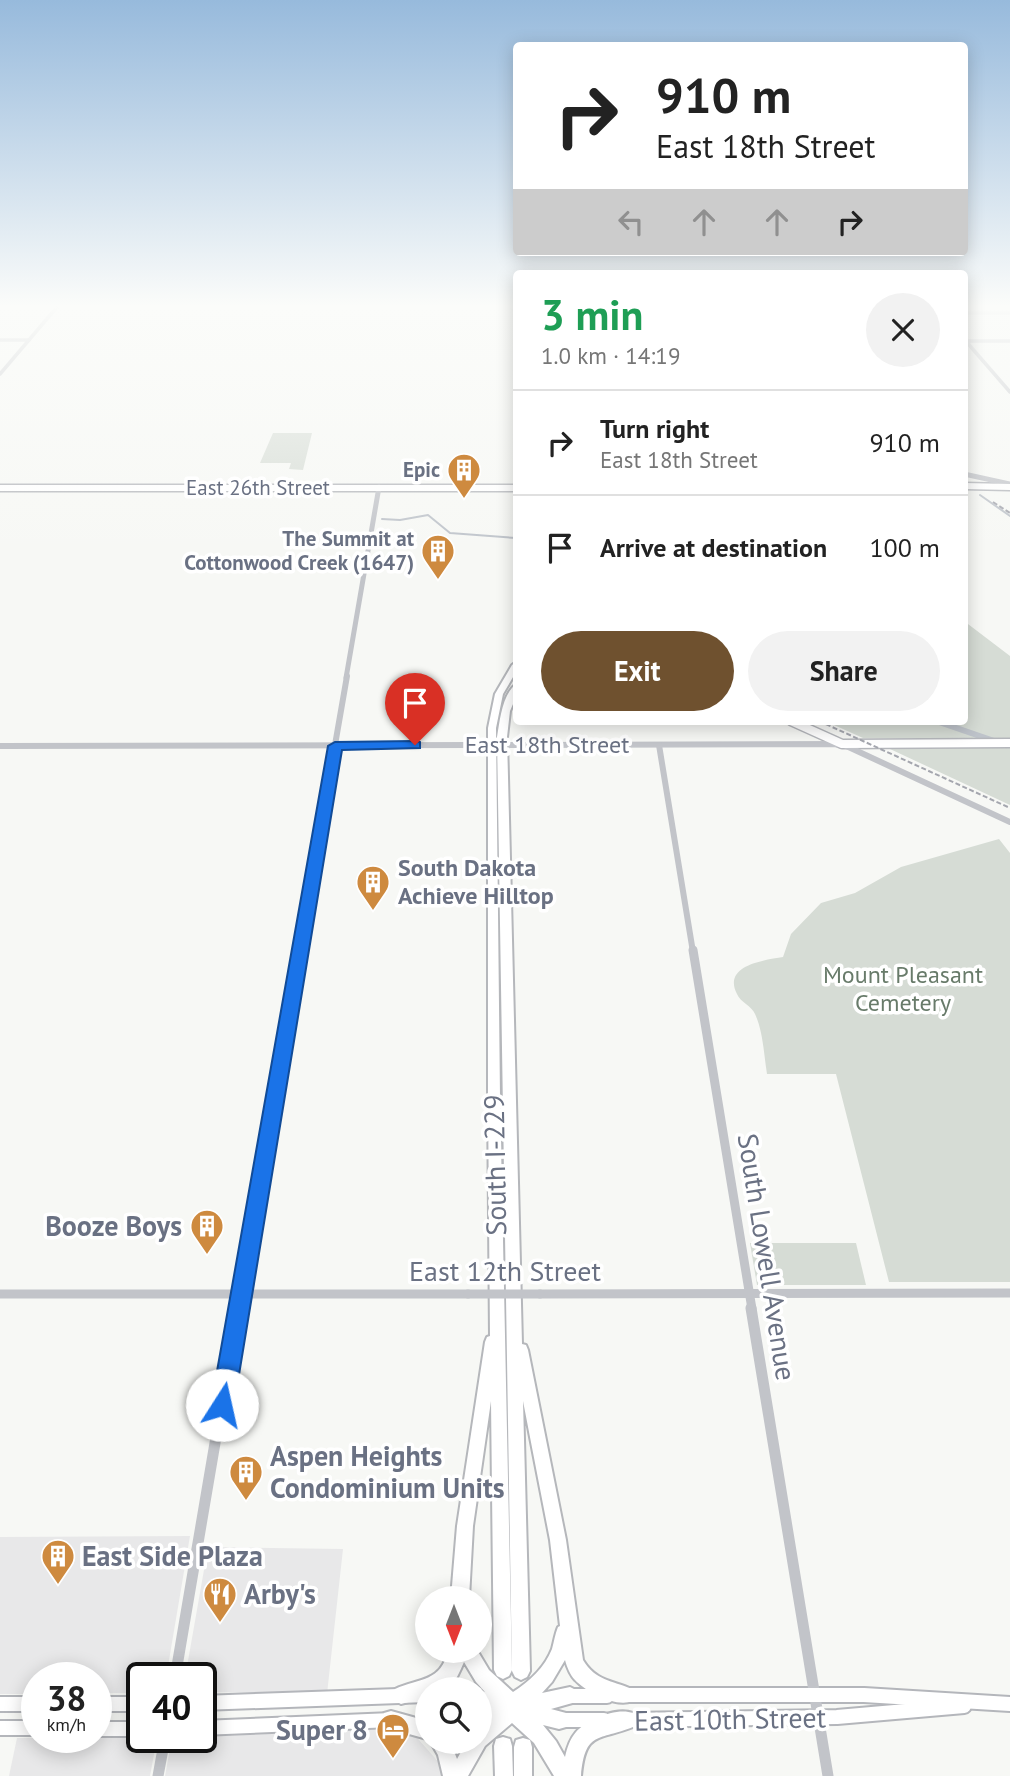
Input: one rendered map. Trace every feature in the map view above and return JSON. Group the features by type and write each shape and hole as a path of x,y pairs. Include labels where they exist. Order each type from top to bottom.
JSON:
{"highway":[{"name":"South I-229","path":"503,1670 492,728 499,694 513,671"},
{"name":"South I-229","path":"513,694 506,711 502,737 521,1671"},
{"path":"513,1267 521,1353 558,1540 571,1649 578,1671 596,1686 626,1695"},
{"path":"461,1586 464,1526 487,1387 497,1276"},
{"path":"492,1726 542,1680 555,1663 564,1642 566,1616"},
{"path":"401,1695 421,1691 443,1681 455,1663"},
{"path":"474,1663 506,1710 553,1752 564,1776"},
{"path":"506,1710 570,1696"},
{"path":"506,1710 559,1720"},
{"path":"391,1720 415,1727"},
{"path":"572,1776 573,1755 581,1738 596,1727 626,1720"},
{"path":"504,1776 513,1747 523,1776"},
{"path":"447,1754 452,1776"},
{"path":"458,1776 471,1754"}],"main road":[{"path":"968,487 1010,487"},
{"name":"East 26th Street","path":"0,488 513,488"},
{"path":"800,725 842,744"},
{"name":"East 18th Street","path":"842,744 1010,743"},
{"name":"East 10th Street","path":"570,1696 815,1694 900,1696 979,1704 1010,1704"},
{"path":"217,1702 415,1695"},
{"path":"0,1704 21,1704"},
{"name":"East 10th Street","path":"559,1720 819,1719 904,1715 979,1704"},
{"path":"217,1727 415,1720"},
{"path":"0,1728 21,1728"}],"street":[{"path":"968,475 1010,487"},
{"path":"178,1662 379,487"},
{"path":"842,744 1010,822"},
{"name":"East 18th Street","path":"0,746 842,744"},
{"name":"South Lowell Avenue","path":"659,745 828,1776"},
{"name":"East 12th Street","path":"0,1294 1010,1293"},
{"path":"158,1776 162,1753"}],"shaded area":[{"path":"190,1536 169,1662 126,1662 126,1693 112,1693 112,1662 21,1662 21,1694 0,1694 0,1537"},
{"path":"208,1547 343,1549 327,1694 217,1692 217,1662 188,1662"},
{"path":"388,1729 412,1732 415,1735 415,1754 431,1754 442,1766 444,1776 165,1776 169,1753 217,1753 217,1736"},
{"path":"17,1738 21,1738 21,1753 112,1753 112,1738 126,1738 126,1753 154,1753 150,1776 9,1776"}],"green space":[{"path":"273,433 312,433 303,470 289,469 291,463 260,463"},
{"path":"968,624 1010,656 1010,738 863,738 834,725 968,725"},
{"path":"1010,747 1010,805 890,749"},
{"name":"Mount Pleasant Cemetery","path":"999,839 1010,853 1010,1282 889,1282 836,1074 767,1074 758,1021 753,1011 737,994 735,976 740,970 757,962 783,957 791,934 821,903 855,893 901,867"},
{"path":"750,1243 856,1243 866,1285 757,1285"}],"waterway":[{"path":"980,495 1010,516"},
{"path":"382,519 400,520 428,515 450,533 513,538"},
{"path":"948,725 1000,743"}],"railway":[{"path":"993,502 1010,513"},
{"path":"828,725 1010,808"}],"place":[{"name":"Epic","path":"464,500"},
{"name":"The Summit at Cottonwood Creek (1647)","path":"438,581"},
{"name":"South Dakota Achieve Hilltop","path":"373,912"},
{"name":"Booze Boys","path":"207,1256"},
{"name":"Aspen Heights Condominium Units","path":"246,1502"},
{"name":"East Side Plaza","path":"58,1586"},
{"name":"Arby's","path":"220,1624"},
{"name":"Super 8","path":"393,1760"}],"route":[{"path":"222,1405 335,746 415,745"}]}
